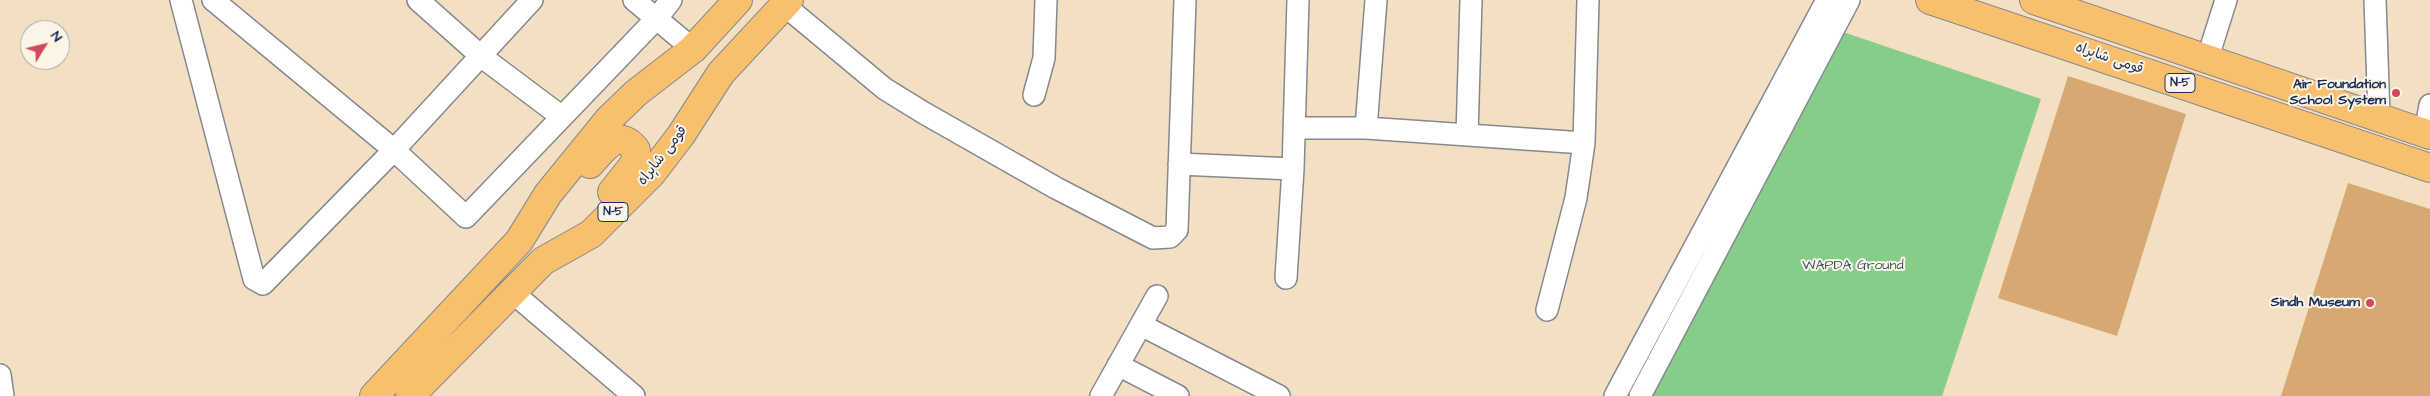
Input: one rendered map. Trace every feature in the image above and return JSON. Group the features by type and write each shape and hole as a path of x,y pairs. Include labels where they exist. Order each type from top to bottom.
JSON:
{"highway":[{"path":"520,241 548,194 608,119 636,93 692,49 738,0"},
{"name":"قومی شاہراہ","path":"1930,0 2430,168"},
{"name":"N-5","path":"2034,0 2207,60 2379,116 2427,134"},
{"name":"قومی شاہراہ","path":"410,396 543,261 591,234 652,173 681,135 721,73 786,3"},
{"path":"374,396 520,241 601,151 615,140 623,138 630,142 636,150 635,163 628,174 543,261"}],"street":[{"path":"181,0 254,279 263,284 394,150 482,57 532,0"},
{"path":"213,0 394,150 466,217 657,18 671,0"},
{"path":"418,0 482,57 562,117"},
{"path":"634,0 692,49"},
{"path":"1034,95 1044,58 1046,0"},
{"path":"786,3 886,89 901,99 1056,188 1153,238 1170,237 1177,230 1185,0"},
{"path":"1286,278 1295,128 1298,0"},
{"path":"1366,128 1376,0"},
{"path":"1467,135 1471,0"},
{"path":"1547,310 1576,198 1584,143 1588,0"},
{"path":"1615,396 1827,0"},
{"path":"1640,396 1849,0"},
{"path":"2207,60 2226,0"},
{"path":"2375,0 2379,116"},
{"path":"2427,134 2430,105"},
{"path":"1295,128 1366,128 1584,143"},
{"path":"1179,164 1293,170"},
{"path":"512,292 634,396"},
{"path":"1101,396 1157,296"},
{"path":"1141,324 1278,396"},
{"path":"1118,364 1178,396"},
{"path":"0,375 3,396"}],"green space":[{"name":"WAPDA Ground","path":"1840,31 2041,99 1942,396 1636,396"}],"building":[{"path":"2068,76 2186,114 2117,336 1998,298"},
{"name":"Sindh Museum","path":"2348,183 2430,209 2430,396 2281,396"}],"place":[{"name":"Air Foundation School System","path":"2396,93"},
{"name":"Sindh Museum","path":"2370,303"}]}
